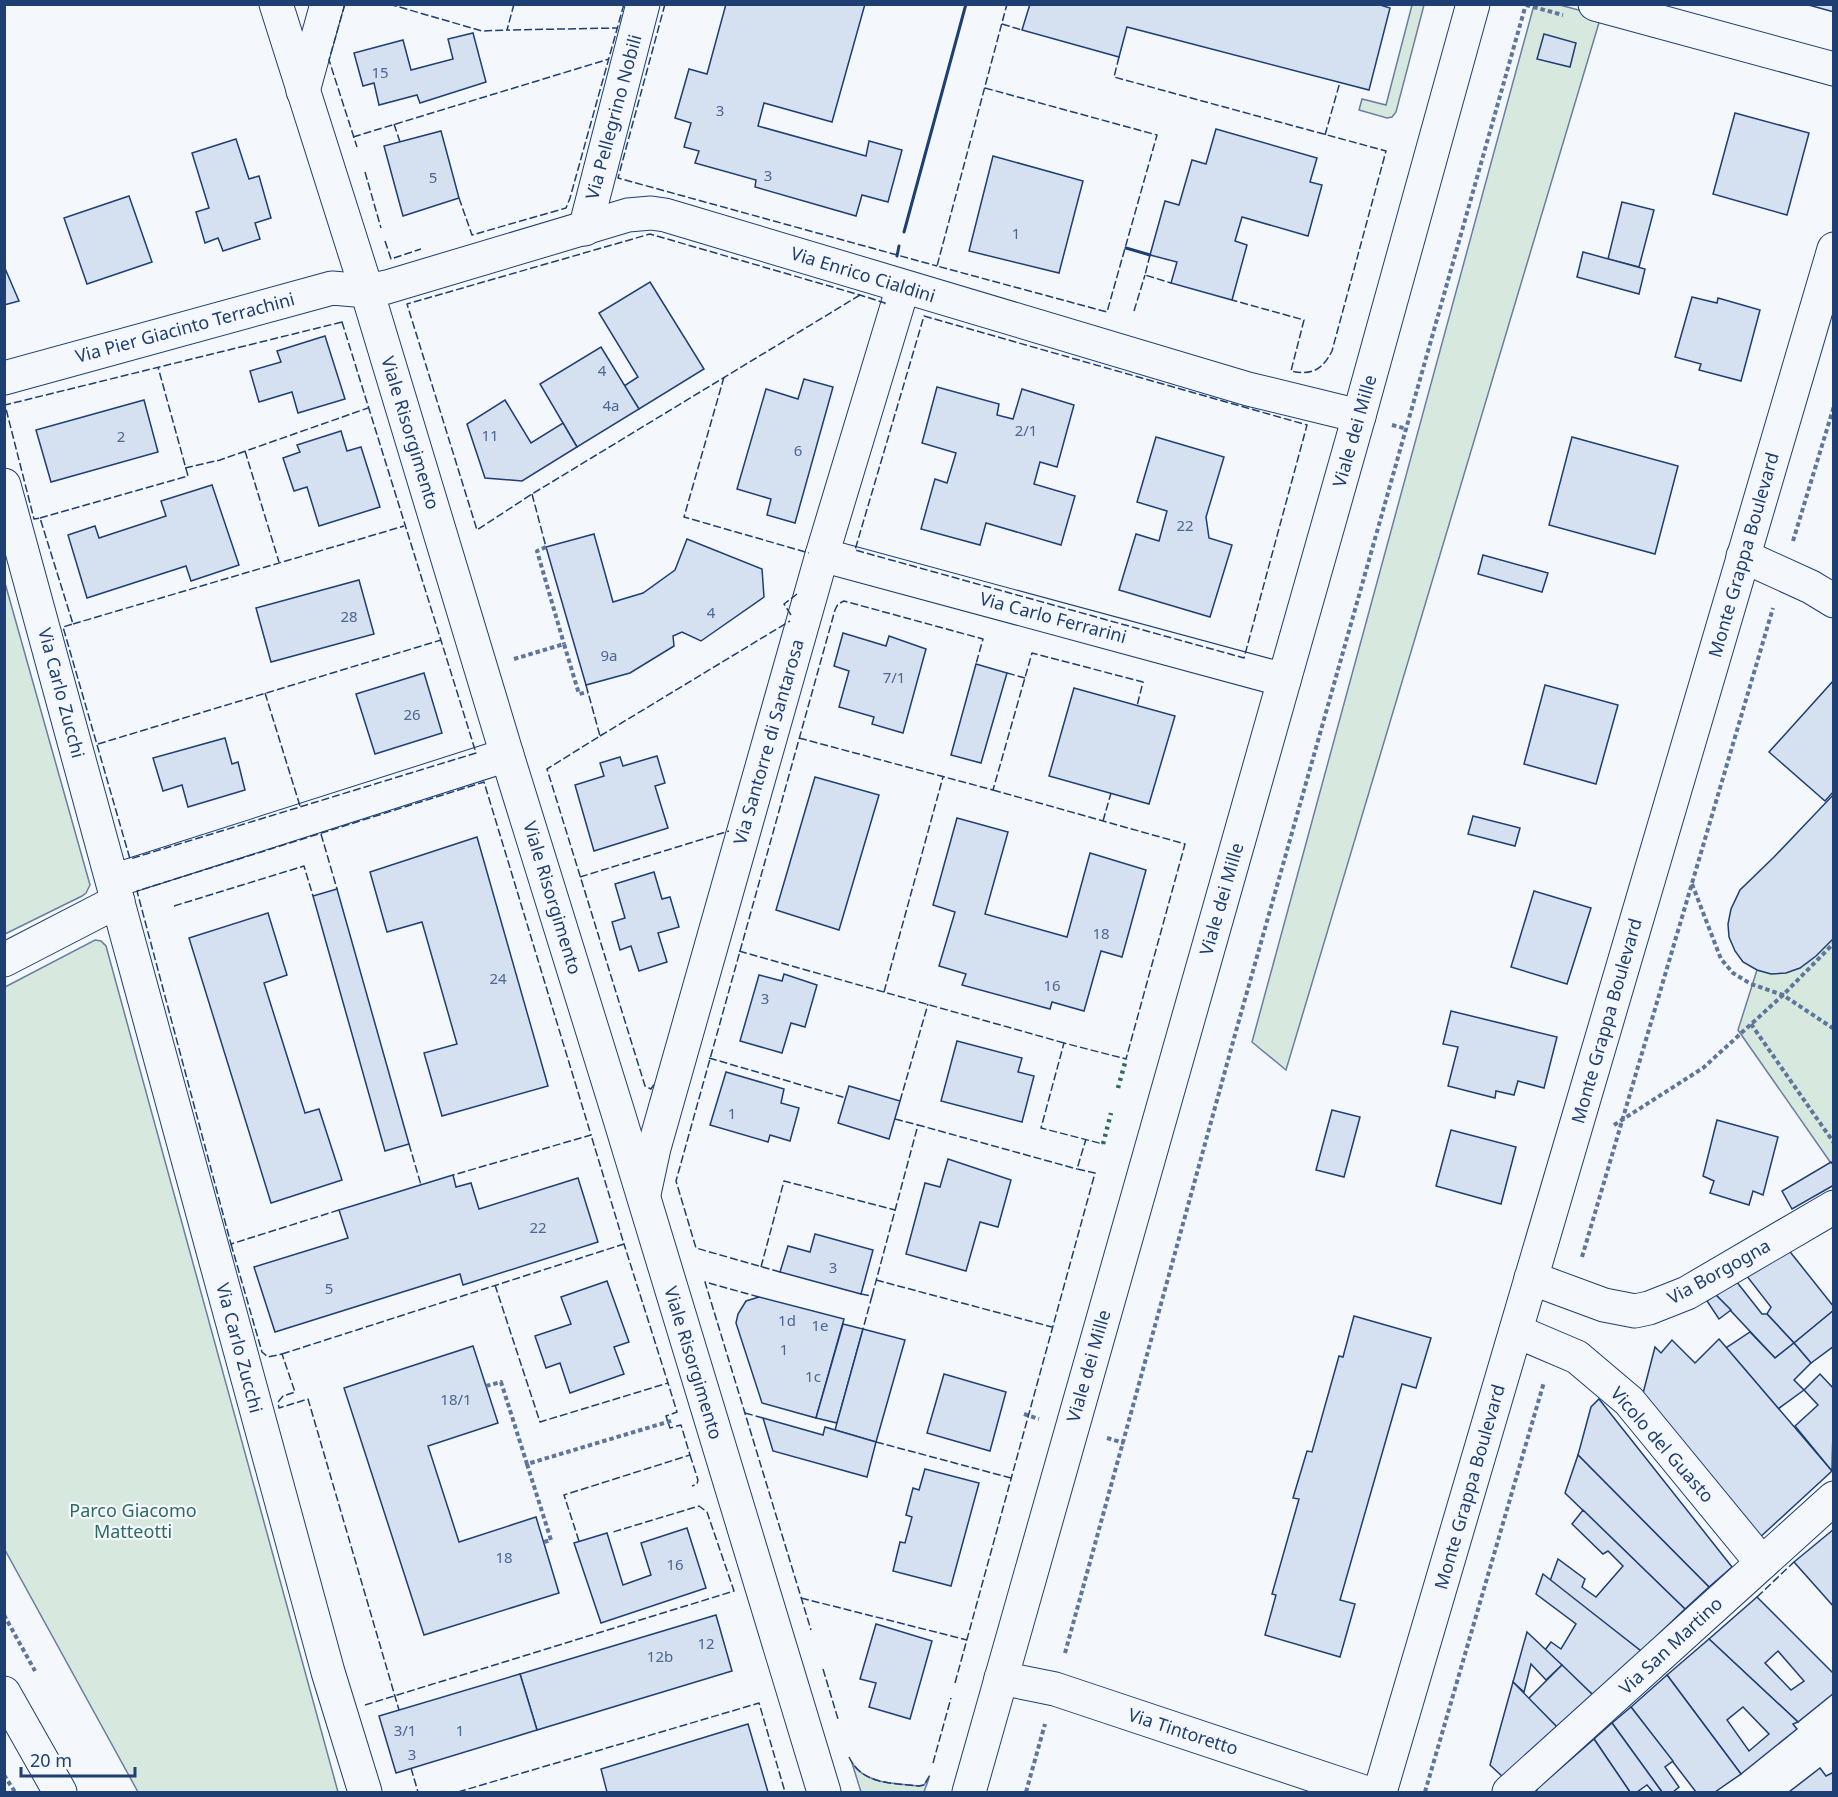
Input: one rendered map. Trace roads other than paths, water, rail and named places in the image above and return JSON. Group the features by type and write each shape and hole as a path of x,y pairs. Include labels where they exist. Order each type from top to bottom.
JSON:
{"street":[{"name":"Viale Risorgimento","path":"276,4 367,291 824,1792"},
{"path":"303,91 327,4"},
{"name":"Via Pellegrino Nobili","path":"585,229 643,4"},
{"name":"Viale dei Mille","path":"969,1792 1359,417 1473,4"},
{"path":"1595,4 1833,69"},
{"name":"Via Enrico Cialdini","path":"367,291 628,215 651,213 665,215 1237,386 1359,417"},
{"name":"Monte Grappa Boulevard","path":"1380,1792 1743,556 1832,261"},
{"name":"Via Santorre di Santarosa","path":"643,1199 654,1148 822,555 903,287"},
{"name":"Via Pier Giacinto Terrachini","path":"4,378 332,288 367,291"},
{"name":"Via Carlo Zucchi","path":"4,485 328,1672 365,1792"},
{"name":"Via Carlo Ferrarini","path":"822,555 1284,680"},
{"path":"1743,556 1811,587 1833,601"},
{"path":"4,960 115,891 507,755"},
{"name":"Via Borgogna","path":"1531,1278 1623,1310 1635,1311 1664,1304 1688,1293 1833,1207"},
{"name":"Vicolo del Guasto","path":"1516,1331 1577,1357 1629,1401 1762,1563"},
{"name":"Via San Martino","path":"1509,1792 1833,1498"},
{"name":"Via Tintoretto","path":"1001,1678 1054,1689 1364,1792"},
{"path":"4,1694 16,1742 60,1792"}],"park label":[{"name":"Parco Giacomo Matteotti","path":"133,1522"}]}
